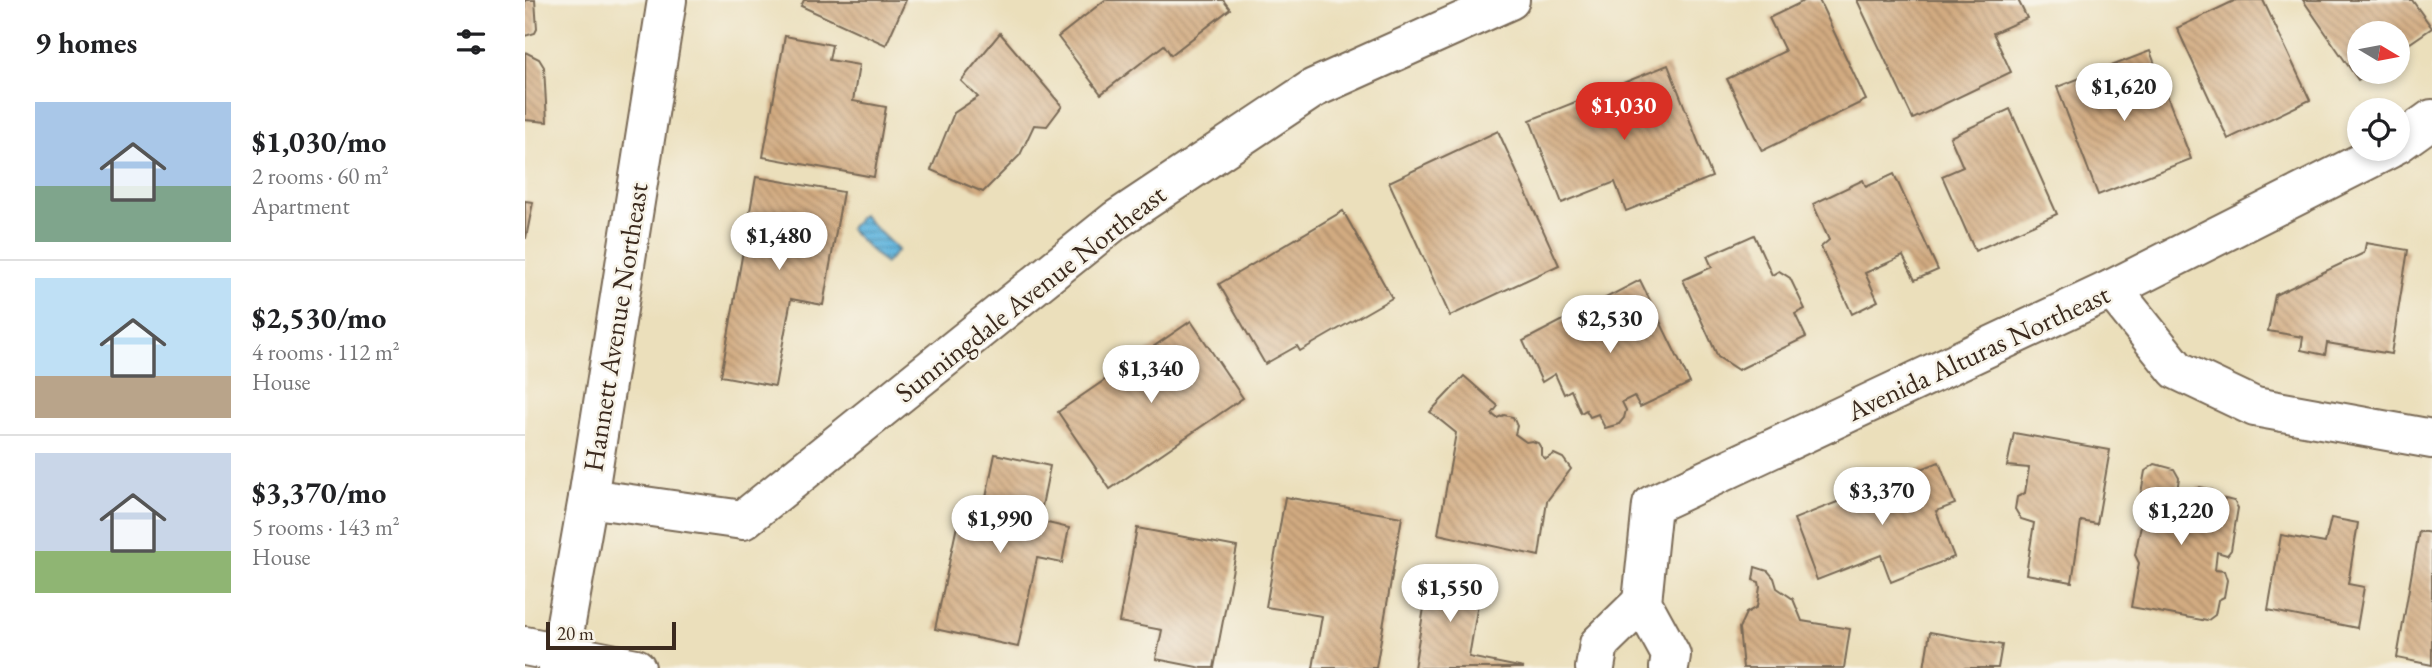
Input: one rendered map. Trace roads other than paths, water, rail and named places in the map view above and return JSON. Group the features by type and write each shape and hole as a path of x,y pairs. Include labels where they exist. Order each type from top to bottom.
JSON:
{"street":[{"name":"Hannett Avenue Northeast","path":"548,656 588,498 667,0"},
{"name":"Sunningdale Avenue Northeast","path":"588,498 743,520 1116,220 1314,88 1510,0"},
{"path":"2410,135 2432,119"},
{"name":"Avenida Alturas Northeast","path":"1642,602 1651,505 2112,289 2365,161"},
{"path":"2112,289 2177,370 2255,407 2432,439"},
{"path":"1595,668 1599,644 1642,602 1671,655 1669,668"},
{"path":"548,656 636,668"}],"water":[{"path":"862,215 898,250 885,264 849,229"}]}
